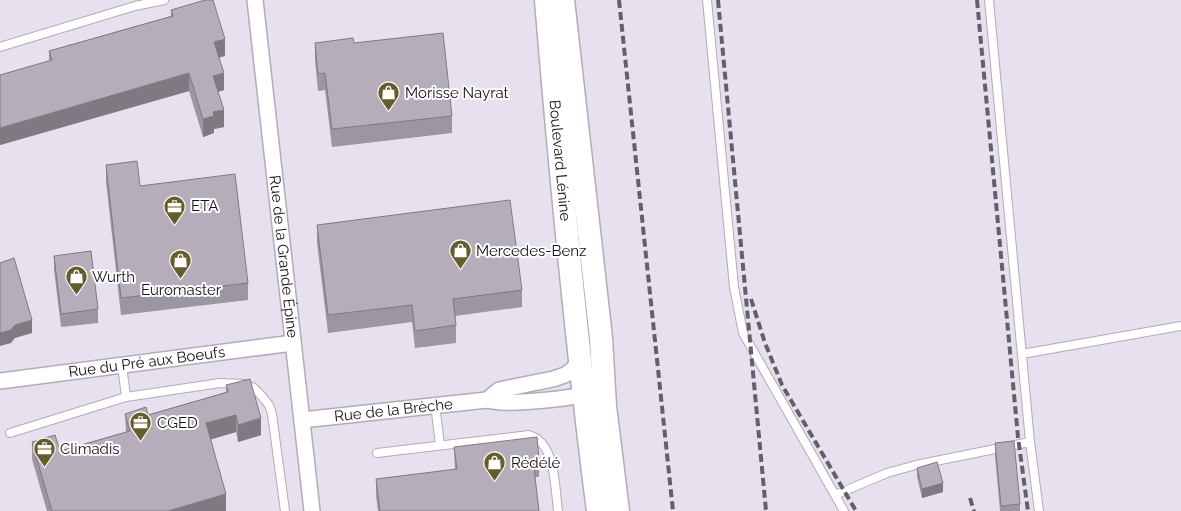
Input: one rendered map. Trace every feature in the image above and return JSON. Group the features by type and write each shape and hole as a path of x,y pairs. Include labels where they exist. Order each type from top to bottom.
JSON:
{"main road":[{"name":"Boulevard Lénine","path":"546,0 565,229 598,511"},
{"name":"Boulevard Lénine","path":"563,0 603,368 584,384"},
{"name":"Boulevard Lénine","path":"584,384 618,511"}],"street":[{"name":"Rue de la Grande Épine","path":"254,0 312,511"},
{"name":"Rue du Pré aux Boeufs","path":"0,381 293,343"},
{"name":"Rue de la Brèche","path":"487,400 499,390 553,379 584,384"},
{"name":"Rue de la Brèche","path":"302,420 487,400 501,402 584,384"}],"lane":[{"path":"0,47 135,6 164,0"},
{"path":"707,0 734,286 743,333 844,511"},
{"path":"989,0 1030,442 1039,511"},
{"path":"1022,354 1181,326"},
{"path":"122,365 126,397"},
{"path":"10,433 126,397 220,383 244,384 254,388 260,394 272,414 285,511"},
{"path":"435,405 440,445"},
{"path":"377,453 529,435 536,437 546,449 551,460 558,511"},
{"path":"834,495 887,474 916,465 1030,442"}],"building":[{"path":"205,0 213,0 225,39 214,42 224,73 213,76 224,110 213,112 214,116 203,119 189,73 0,128 0,75 52,60 49,51 173,16 171,10"},
{"name":"Morisse Nayrat","path":"443,33 452,116 332,129 325,73 318,74 315,43 353,38 354,43"},
{"path":"137,161 140,186 235,174 248,283 121,298 106,165"},
{"path":"510,200 522,290 453,299 456,325 415,331 412,305 328,315 317,225"},
{"name":"Wurth","path":"91,251 98,309 61,314 54,256"},
{"path":"14,258 32,320 15,325 11,330 0,333 0,263"},
{"path":"250,379 261,418 238,425 236,415 206,423 226,494 168,511 52,511 32,442 55,435 60,451 130,431 125,414 146,407 148,415 228,392 226,385"},
{"name":"Rédélé","path":"537,437 539,459 533,460 539,511 380,511 376,479 457,469 454,447"},
{"path":"1014,441 1020,504 1001,506 995,443"},
{"path":"937,462 943,483 922,489 917,468"}],"railway":[{"path":"619,0 673,511"},
{"path":"718,0 766,511"},
{"path":"977,0 1018,437 1028,511"},
{"path":"751,299 765,343 782,385 856,511"},
{"path":"970,498 974,511"}],"place":[{"name":"Morisse Nayrat","path":"389,112"},
{"name":"ETA","path":"175,225"},
{"name":"Mercedes-Benz","path":"460,270"},
{"name":"Euromaster","path":"181,280"},
{"name":"Wurth","path":"76,296"},
{"name":"CGED","path":"141,442"},
{"name":"Climadis","path":"44,468"},
{"name":"Rédélé","path":"495,482"}]}
